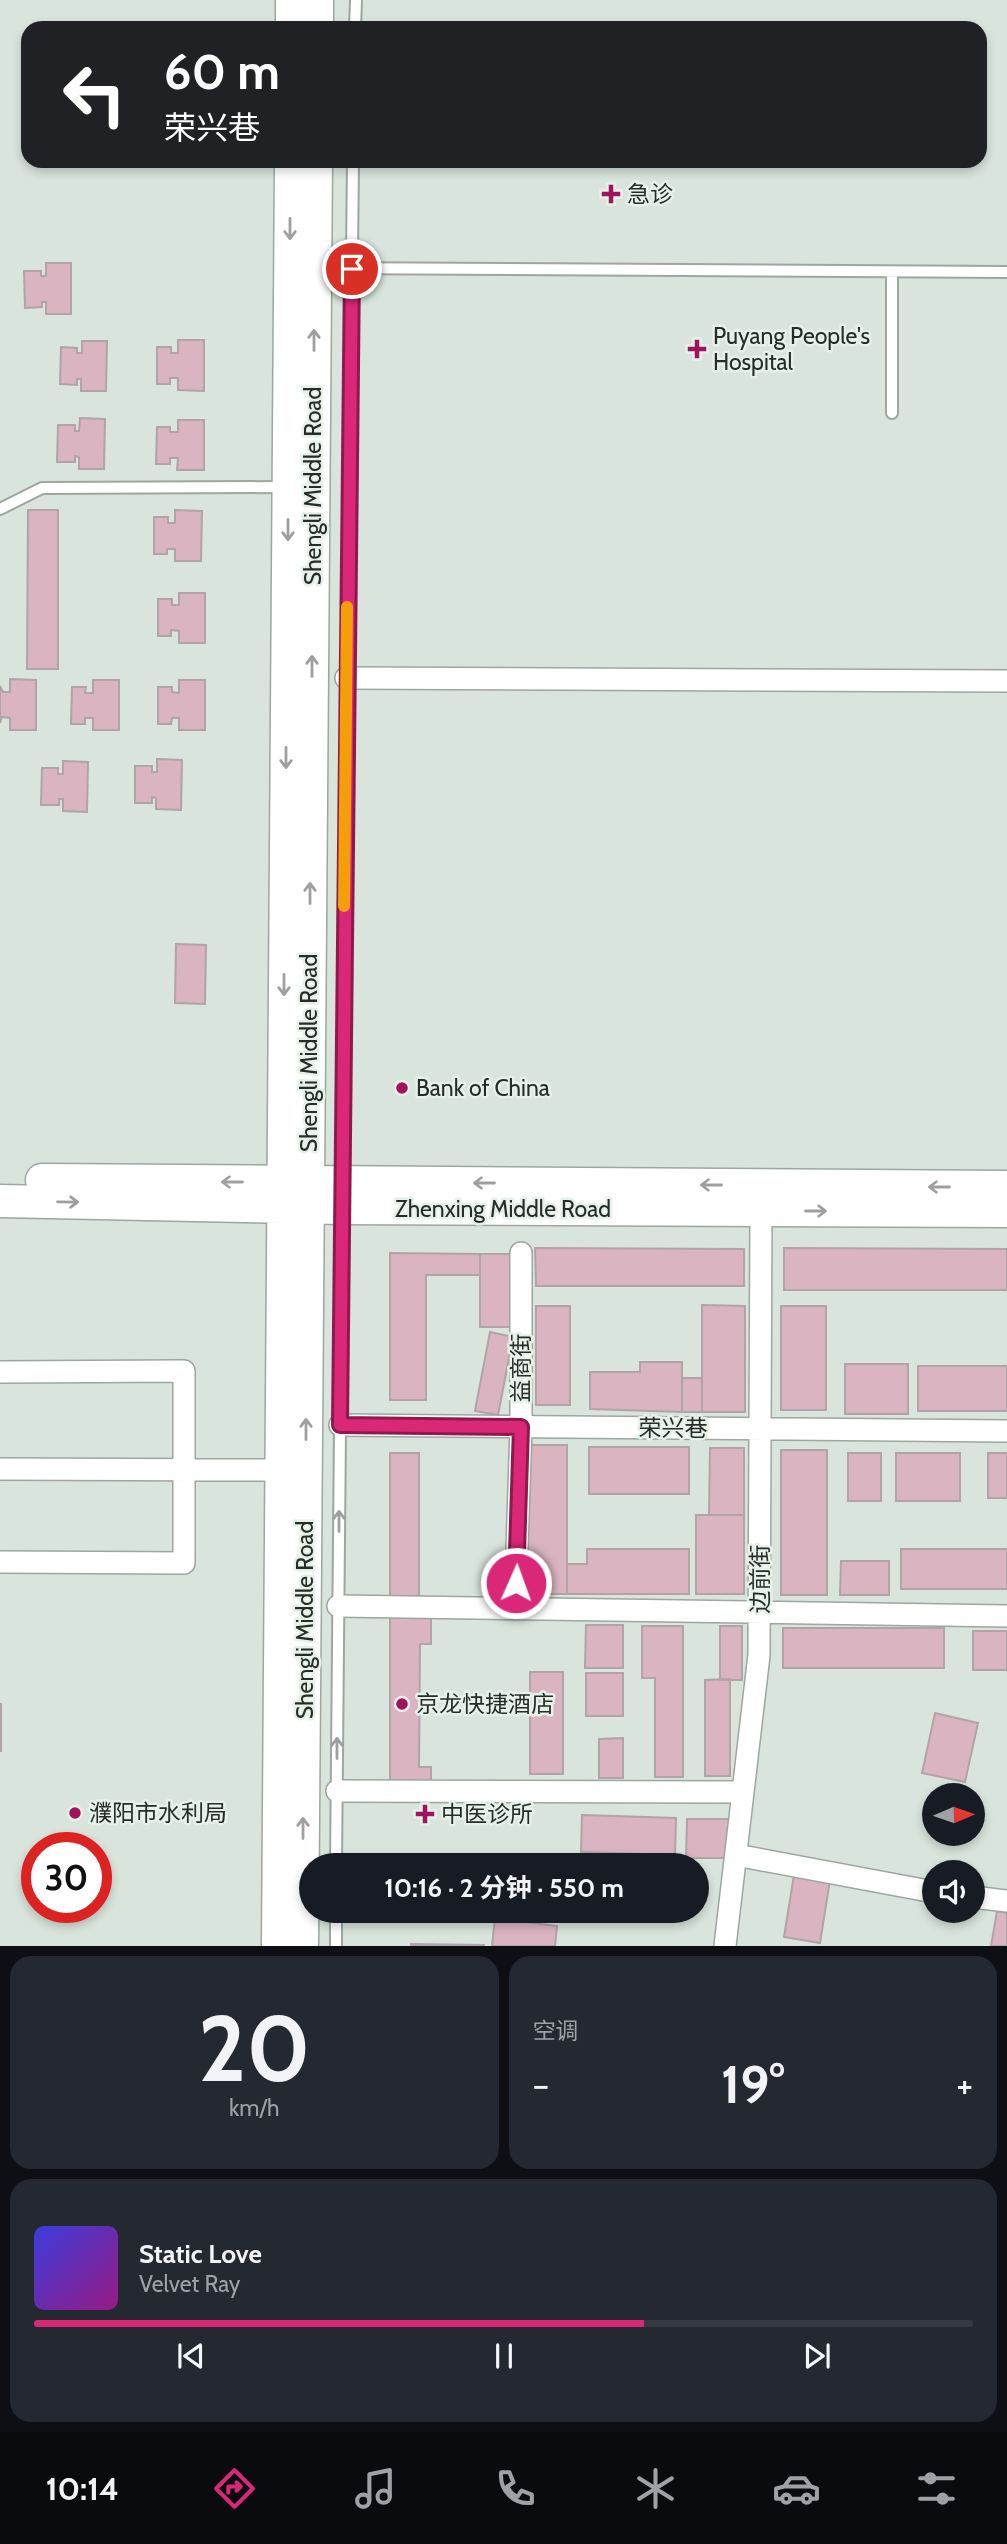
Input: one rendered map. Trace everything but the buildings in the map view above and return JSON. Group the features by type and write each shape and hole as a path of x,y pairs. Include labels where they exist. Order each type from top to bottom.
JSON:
{"main road":[{"path":"292,0 292,21"},
{"path":"317,0 317,21"},
{"name":"Shengli Middle Road","path":"291,168 288,487 302,1945"},
{"name":"Shengli Middle Road","path":"278,1945 281,1470 295,1194 316,168"},
{"name":"Zhenxing Middle Road","path":"0,1180 761,1211 1007,1211"},
{"name":"Zhenxing Middle Road","path":"342,1195 1007,1187"},
{"name":"Zhenxing Middle Road","path":"0,1201 295,1194"}],"street":[{"path":"346,678 1007,681"},
{"name":"边前街","path":"725,1945 760,1655 761,1211"},
{"name":"益商街","path":"515,1609 521,1427 521,1253"},
{"path":"0,1372 184,1371 184,1563 0,1562"},
{"name":"荣兴巷","path":"340,1425 1007,1431"},
{"path":"0,1469 281,1470"},
{"path":"338,1606 1007,1616"},
{"path":"337,1791 743,1792"},
{"path":"736,1855 922,1890"},
{"path":"985,1898 1007,1901"}],"lane":[{"path":"355,21 356,0"},
{"path":"336,1853 353,168"},
{"path":"315,268 1007,272"},
{"path":"892,273 892,413"},
{"path":"0,509 42,488 288,487"},
{"path":"336,1923 336,1945"}],"slow traffic":[{"path":"344,906 347,607"}],"place":[{"name":"急诊","path":"611,194"},
{"name":"Puyang People's Hospital","path":"697,349"},
{"name":"Bank of China","path":"402,1088"},
{"name":"京龙快捷酒店","path":"402,1704"},
{"name":"濮阳市水利局","path":"75,1813"},
{"name":"中医诊所","path":"425,1814"}],"route":[{"path":"352,269 340,1425 521,1427 516,1583"}]}
